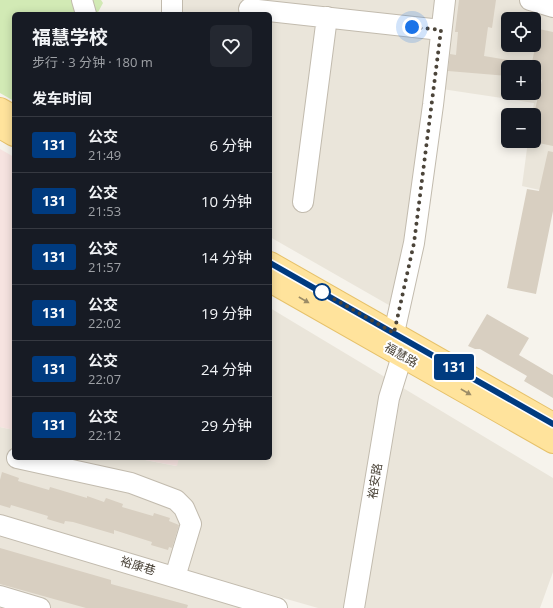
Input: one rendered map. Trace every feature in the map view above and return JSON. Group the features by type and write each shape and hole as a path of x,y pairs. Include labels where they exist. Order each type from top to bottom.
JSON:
{"main road":[{"path":"0,109 12,116"},
{"path":"0,127 12,134"},
{"name":"福慧路","path":"272,264 553,424"},
{"name":"福慧路","path":"272,282 553,442"}],"street":[{"path":"82,0 85,12"},
{"path":"172,0 172,12"},
{"path":"394,333 414,243 445,0"},
{"path":"530,0 553,7"},
{"path":"249,9 441,30"},
{"path":"303,202 327,17"},
{"name":"裕安路","path":"354,608 389,398 402,356"},
{"path":"0,455 12,458"},
{"path":"26,460 131,483 176,500 184,508 191,524 175,577"},
{"name":"裕康巷","path":"0,525 175,577 238,602 276,608"},
{"path":"0,596 40,608"}],"shaded area":[{"path":"163,0 440,0 409,246 394,308 272,238 272,12 162,12"},
{"path":"454,0 553,0 553,193 522,186 527,148 541,148 541,108 533,108 534,103 514,100 541,100 541,60 501,60 501,98 442,89"},
{"path":"0,149 12,156 12,430 0,427"},
{"path":"272,309 553,478 553,572 540,608 318,608 255,590 250,608 0,608 0,427 12,430 12,460 145,460 176,466 178,460 272,460"},
{"path":"146,460 178,460 177,466"}],"green space":[{"path":"0,0 101,0 103,3 98,12 12,12 12,100 0,93"}],"building":[{"path":"459,0 496,0 492,28 488,27 484,56 508,60 501,60 501,75 448,71 450,54 456,55 458,32 455,32"},
{"path":"541,29 553,32 553,146 541,143 541,108 535,108 537,100 541,100 541,60 532,60 534,52 541,52"},
{"path":"548,151 553,152 553,211 536,294 507,288 527,189 539,191"},
{"path":"487,314 529,338 519,355 553,375 553,398 524,381 527,376 480,349 475,349 468,346"},
{"path":"2,472 19,478 18,481 49,490 50,487 87,498 87,496 104,502 106,498 123,504 122,507 153,516 154,513 170,518 169,521 179,525 172,548 169,547 168,550 151,545 152,542 114,530 114,534 73,522 65,521 64,524 47,519 48,516 11,505 10,508 0,505 0,480"},
{"path":"0,548 111,580 111,584 188,605 187,608 86,608 0,584"}],"bus line":[{"name":"131","path":"272,264 553,424"}],"route":[{"path":"322,292 394,333 414,243 433,106 441,30 412,27"}]}
